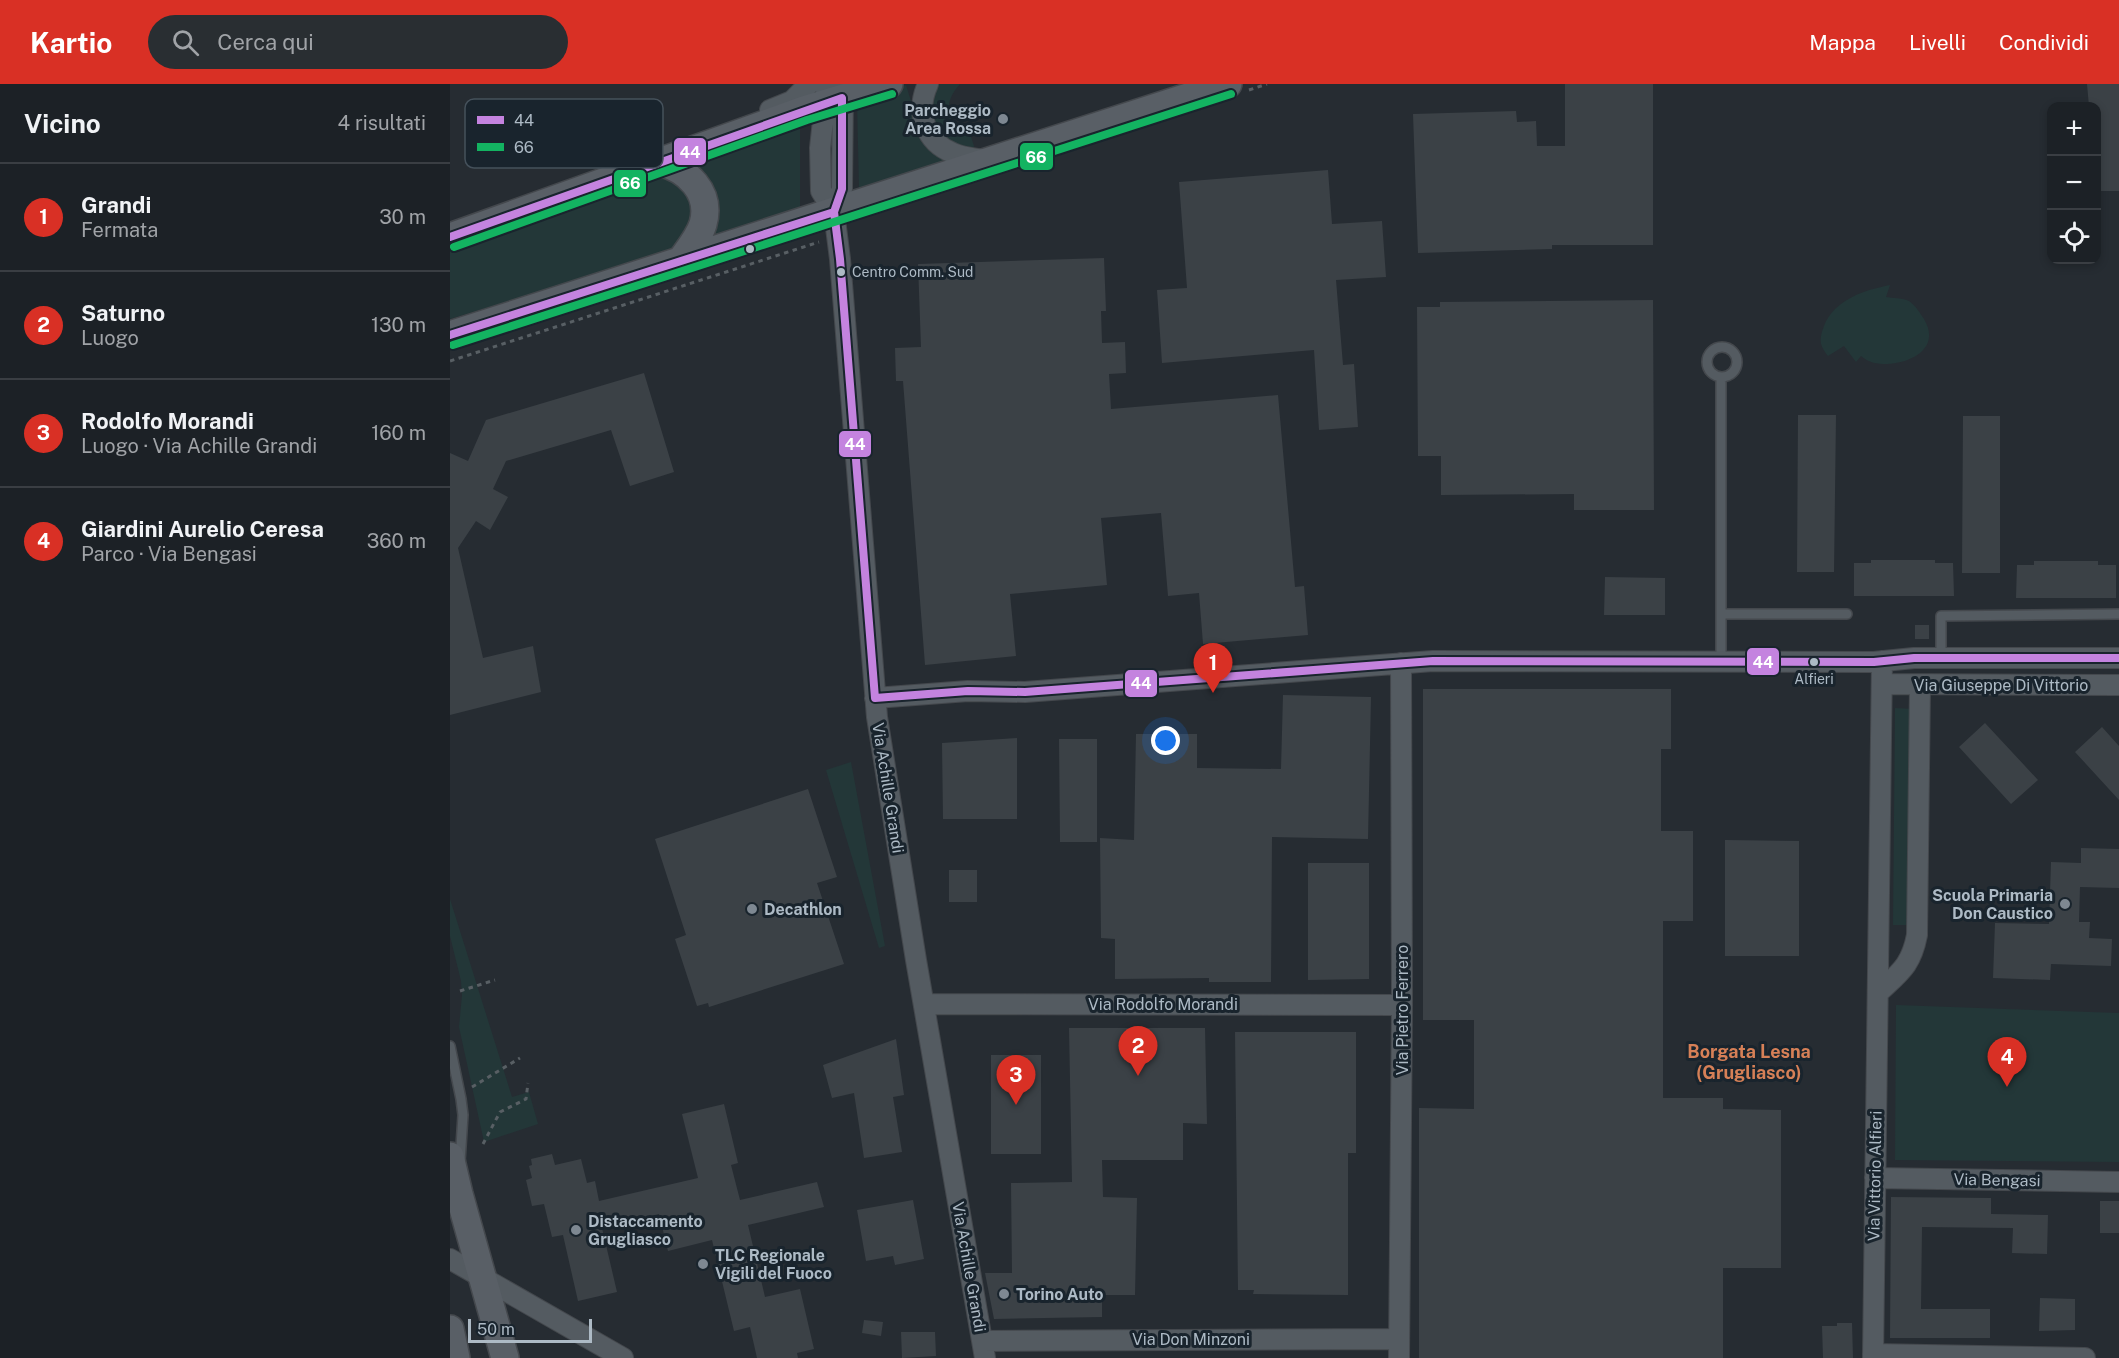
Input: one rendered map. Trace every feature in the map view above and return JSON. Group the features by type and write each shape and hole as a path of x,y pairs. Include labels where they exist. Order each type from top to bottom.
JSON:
{"street":[{"path":"663,161 726,138 829,91 889,84"},
{"path":"928,84 922,103 922,119 928,134 936,144 961,156 990,160"},
{"path":"452,333 681,260 836,224 990,160 1236,88"},
{"path":"829,91 842,189 836,224"},
{"path":"663,163 673,166 690,177 697,185 704,204 705,215 702,226 681,260"},
{"path":"450,237 642,168"},
{"name":"Via Achille Grandi","path":"836,224 880,741 983,1349"},
{"name":"Via Giuseppe Di Vittorio","path":"875,698 968,691 1025,692 1401,663 1882,661 1941,658 2069,671 2119,685"},
{"name":"Via Giuseppe Di Vittorio","path":"1882,684 1920,685 2069,671 2119,658"},
{"name":"Via Vittorio Alfieri","path":"1873,1356 1882,661"},
{"name":"Via Pietro Ferrero","path":"1399,1349 1402,1005 1401,663"},
{"path":"1878,993 1907,965 1914,953 1917,935 1920,685"},
{"name":"Via Rodolfo Morandi","path":"924,1004 1402,1005"},
{"path":"450,1156 505,1358"},
{"name":"Via Bengasi","path":"1875,1178 2119,1182"},
{"path":"450,1258 623,1358"},
{"path":"450,1329 456,1358"},
{"name":"Via Don Minzoni","path":"983,1349 1399,1349"},
{"path":"1873,1356 2085,1358"}],"lane":[{"path":"1721,377 1721,661"},
{"path":"1720,614 1847,614"},
{"path":"1941,658 1941,616 2119,614"},
{"path":"450,1046 463,1115 459,1194"}],"path":[{"path":"1236,88 1268,84"},
{"path":"450,361 836,224"},
{"path":"460,991 495,980"},
{"path":"470,1088 520,1058"},
{"path":"483,1144 502,1109 526,1098 528,1083"}],"green space":[{"path":"937,84 960,84 950,99 949,113 955,125 970,134 974,146 973,151 942,138 929,112"},
{"path":"906,85 923,140 950,159 859,189 857,100"},
{"path":"800,117 800,207 706,239 690,165"},
{"path":"650,172 683,182 697,217 673,251 450,319 450,244"},
{"path":"1890,285 1886,297 1909,301 1924,319 1929,338 1921,352 1906,361 1887,364 1873,363 1861,356 1856,362 1844,346 1828,356 1821,345 1821,338 1824,326 1835,309 1860,293"},
{"path":"1895,708 1914,709 1911,925 1893,925"},
{"path":"851,762 885,946 879,948 826,770"},
{"path":"450,899 512,1097 529,1092 538,1124 484,1142 459,1027 462,995 461,981 450,936"},
{"path":"1896,1005 2119,1013 2119,1162 1895,1160"}],"building":[{"path":"1565,84 1653,84 1653,245 1552,245 1552,249 1418,253 1413,114 1516,111 1517,122 1536,121 1537,146 1565,146"},
{"path":"2087,84 2119,84 2119,191 2101,191 2101,102 2089,102"},
{"path":"1328,170 1332,224 1382,221 1386,277 1336,280 1343,365 1354,364 1358,427 1319,430 1314,350 1162,363 1157,290 1187,288 1179,182"},
{"path":"1104,258 1106,311 1101,311 1102,343 1125,342 1126,373 1109,374 1111,409 1278,395 1295,587 1304,586 1308,635 1203,644 1199,593 1168,596 1161,513 1101,518 1107,585 1010,594 1016,656 925,665 903,381 896,381 895,348 921,347 918,264"},
{"path":"1653,300 1654,510 1574,510 1574,494 1441,495 1441,456 1418,456 1417,307 1440,307 1440,302"},
{"path":"644,373 674,472 630,486 611,430 506,461 493,489 508,497 490,530 476,521 458,548 483,658 533,646 541,692 450,715 450,453 468,461 486,420"},
{"path":"1798,415 1836,415 1834,572 1797,572"},
{"path":"1963,416 2000,416 2000,573 1962,573"},
{"path":"1871,560 1935,560 1935,563 1953,563 1954,596 1854,596 1854,563 1871,563"},
{"path":"2034,561 2098,561 2098,565 2116,565 2116,598 2016,598 2017,565 2034,565"},
{"path":"1605,577 1665,578 1665,615 1604,615"},
{"path":"1915,625 1929,625 1929,639 1915,639"},
{"path":"1423,689 1671,689 1671,749 1661,749 1661,831 1693,831 1693,921 1663,921 1663,1098 1723,1098 1723,1109 1781,1110 1781,1268 1723,1268 1723,1358 1419,1358 1419,1108 1474,1109 1474,1020 1423,1020"},
{"path":"1283,695 1371,697 1368,839 1272,837 1271,982 1209,982 1209,978 1115,979 1115,939 1101,938 1100,838 1134,840 1136,734 1197,734 1197,768 1281,769"},
{"path":"1985,723 2038,780 2011,804 1959,747"},
{"path":"2102,727 2119,746 2119,800 2075,752"},
{"path":"1017,738 1017,819 943,819 942,743"},
{"path":"1059,739 1097,739 1097,842 1060,842"},
{"name":"Decathlon","path":"808,789 837,877 817,883 844,964 709,1007 708,1003 697,1006 675,939 686,935 655,839"},
{"path":"1725,840 1799,841 1799,956 1725,956"},
{"name":"Scuola Primaria Don Caustico","path":"2081,848 2119,849 2119,888 2080,887 2079,922 2090,922 2089,938 2112,939 2111,966 2051,964 2050,980 1993,978 1995,923 2049,924 2051,862 2081,863"},
{"path":"1308,863 1369,863 1369,979 1308,980"},
{"path":"949,870 977,870 977,902 949,902"},
{"path":"1069,1028 1205,1028 1207,1124 1183,1123 1183,1160 1102,1160 1103,1197 1137,1198 1135,1295 1102,1295 1102,1317 994,1319 985,1273 1012,1273 1011,1183 1072,1182"},
{"path":"1235,1032 1356,1032 1356,1153 1348,1153 1348,1295 1253,1294 1254,1290 1238,1290"},
{"path":"896,1039 904,1095 893,1097 902,1152 864,1158 854,1093 832,1098 823,1065"},
{"path":"991,1055 1041,1055 1041,1154 991,1154"},
{"path":"724,1104 738,1163 731,1165 740,1200 817,1182 824,1207 748,1225 765,1297 800,1289 814,1349 797,1353 798,1358 757,1358 750,1327 734,1331 712,1240 668,1251 659,1214 602,1228 617,1292 578,1301 563,1235 552,1237 544,1204 532,1206 526,1180 532,1178 529,1166 532,1165 531,1159 552,1154 555,1165 581,1159 587,1183 595,1181 599,1201 698,1178 682,1114"},
{"path":"1891,1197 1991,1198 1991,1214 2048,1215 2047,1254 2012,1253 2013,1228 1922,1227 1921,1309 1990,1309 1990,1338 1890,1338"},
{"path":"913,1200 924,1259 895,1265 893,1256 866,1261 857,1210"},
{"path":"2100,1201 2119,1201 2119,1233 2100,1233"},
{"path":"2040,1298 2075,1299 2075,1330 2039,1331"},
{"path":"864,1320 883,1322 881,1336 862,1333"},
{"path":"1837,1323 1852,1323 1853,1358 1823,1358 1822,1326 1837,1326"},
{"path":"901,1332 935,1332 936,1356 902,1358"}],"transit line":[{"name":"66","path":"454,247 807,120 892,94"},
{"name":"66","path":"453,345 1231,94"},
{"name":"44","path":"663,161 842,98 842,189 834,212 840,259 875,698"},
{"name":"44","path":"450,237 645,168"},
{"name":"44","path":"450,335 834,212"},
{"name":"44","path":"875,698 968,691 1025,692 1433,661 1874,662 1914,658 2119,658"}],"place":[{"name":"Parcheggio Area Rossa","path":"1003,119"},
{"name":"Centro Comm. Sud","path":"841,272"},
{"name":"Alfieri","path":"1814,662"},
{"name":"Grandi","path":"1213,693"},
{"name":"Scuola Primaria Don Caustico","path":"2065,904"},
{"name":"Decathlon","path":"752,909"},
{"name":"Saturno","path":"1138,1076"},
{"name":"Giardini Aurelio Ceresa","path":"2007,1087"},
{"name":"Rodolfo Morandi","path":"1016,1105"},
{"name":"Distaccamento Grugliasco","path":"576,1230"},
{"name":"TLC Regionale Vigili del Fuoco","path":"703,1264"},
{"name":"Torino Auto","path":"1004,1294"}],"district":[{"name":"Borgata Lesna (Grugliasco)","path":"1749,1061"}]}
